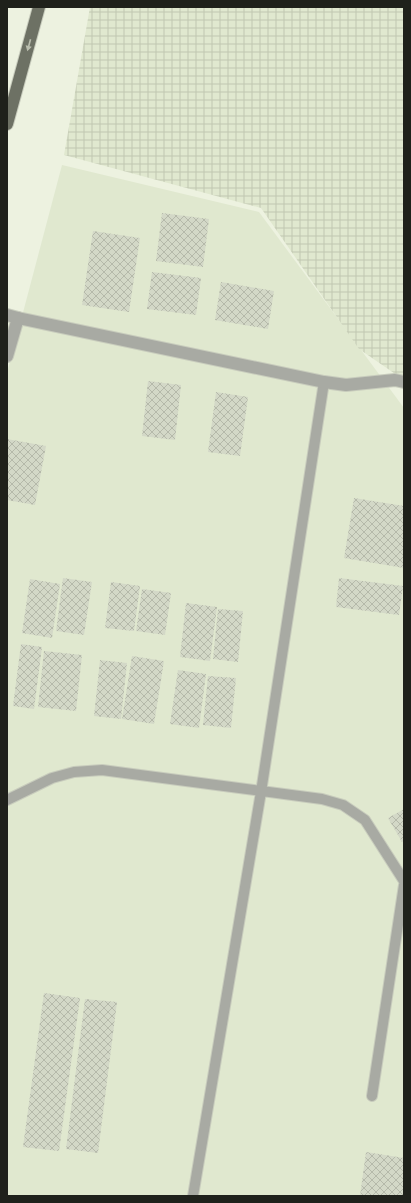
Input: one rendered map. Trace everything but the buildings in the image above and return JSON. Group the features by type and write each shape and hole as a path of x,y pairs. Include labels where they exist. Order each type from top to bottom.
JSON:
{"main road":[{"path":"7,124 39,7"}],"street":[{"path":"7,356 13,316 324,382 346,385 395,380 404,382"}],"lane":[{"path":"193,1196 261,792 324,382"},
{"path":"7,800 52,778 74,772 102,770 322,800 343,805 365,820 404,881"},
{"path":"372,1096 404,885"}],"shaded area":[{"path":"90,7 404,8 404,380 359,349 261,208 64,155"},
{"path":"62,165 259,212 404,408 404,1196 7,1196 7,373"}]}
